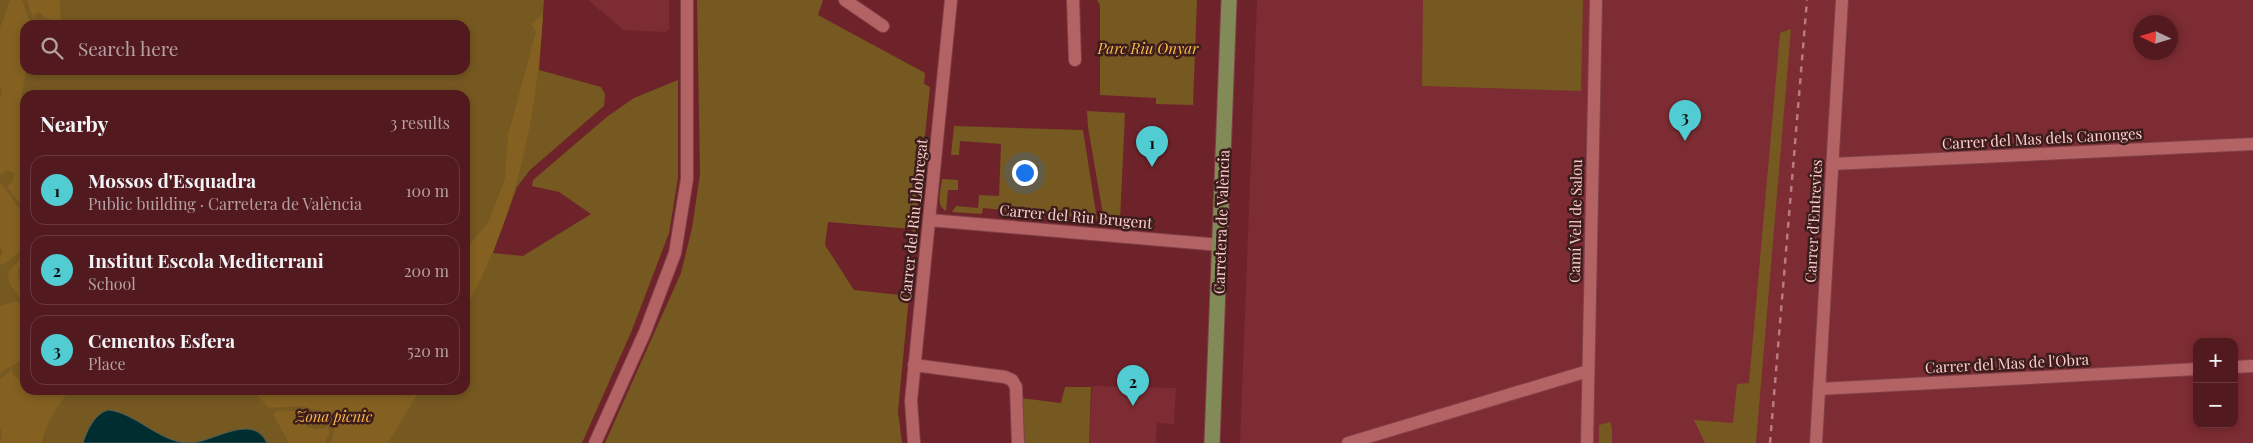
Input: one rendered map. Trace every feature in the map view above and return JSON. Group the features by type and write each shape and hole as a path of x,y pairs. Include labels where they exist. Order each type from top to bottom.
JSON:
{"main road":[{"name":"Carretera de València","path":"1212,443 1229,0"},
{"name":"Carretera de València","path":"1219,443 1235,0"}],"street":[{"path":"595,443 645,332 675,253 688,178 687,0"},
{"path":"845,0 883,26"},
{"name":"Carrer del Riu Llobregat","path":"914,443 911,401 914,365 952,0"},
{"path":"1073,0 1075,60"},
{"name":"Camí Vell de Salou","path":"1587,443 1596,0"},
{"name":"Carrer d'Entrevies","path":"1816,443 1842,0"},
{"name":"Carrer del Mas dels Canonges","path":"1832,164 2253,144"},
{"name":"Carrer del Riu Brugent","path":"929,220 1220,245"},
{"path":"914,365 1005,377 1012,380 1016,387 1018,443"},
{"path":"2238,367 2253,366"},
{"name":"Carrer del Mas de l'Obra","path":"1819,389 2193,369"},
{"path":"1348,443 1588,371"}],"shaded area":[{"path":"588,0 669,0 669,29 665,32 623,30"},
{"path":"1257,0 2253,0 2253,443 1240,443"},
{"path":"1092,386 1176,388 1174,424 1157,423 1156,443 1089,443"}],"green space":[{"path":"0,0 544,0 539,70 601,87 605,94 604,106 530,170 517,187 493,253 523,256 591,214 559,192 532,186 533,180 608,116 634,98 678,80 678,178 669,233 632,330 582,443 0,443"},
{"path":"10,0 22,0 29,20 20,20 20,75 25,75 23,90 20,90 20,203 7,187 13,181 14,173 6,170 1,176 0,173 0,96 2,94 0,85 0,28"},
{"path":"27,0 60,0 61,20 45,19 39,12 34,15 36,20 33,20"},
{"path":"697,0 823,0 818,15 925,73 924,84 930,87 915,233 911,229 828,222 825,245 854,290 909,296 898,411 902,443 605,443 681,273 692,228 700,174"},
{"name":"Parc Riu Onyar","path":"1097,0 1197,0 1193,105 1156,104 1156,98 1100,95 1100,5"},
{"path":"1423,0 1583,0 1581,91 1422,86"},
{"path":"543,14 535,91 521,166 511,203 498,239 470,299 470,243 488,223 505,179 508,135 536,32 531,24"},
{"path":"1791,29 1756,443 1705,443 1694,420 1733,423 1737,384 1749,383 1780,33"},
{"path":"1087,111 1125,113 1120,221 1104,220"},
{"path":"954,126 1083,130 1097,219 983,208 982,214 952,212 956,206 978,208 979,195 999,196 1001,144 960,141 959,155 951,155"},
{"path":"942,179 958,180 958,190 948,190 946,211 940,201"},
{"path":"0,182 20,209 20,251 5,264 0,265 0,257 3,252 0,247"},
{"path":"20,259 18,271 20,297 8,278 9,273"},
{"path":"18,302 20,306 20,361 0,373 0,306"},
{"path":"12,370 13,375 20,380 20,395 66,395 46,428 42,443 0,443 2,433 0,428 0,379"},
{"path":"1065,387 1091,387 1089,443 1024,443 1021,398 1061,403"},
{"name":"Zona picnic","path":"257,395 417,395 388,443 330,443 334,427 326,412 301,406 269,408"},
{"path":"279,410 304,412 306,426 312,428 320,429 328,426 329,434 325,443 289,443 273,414"},
{"path":"1610,422 1612,443 1599,443 1599,425"}],"water":[{"path":"108,410 129,416 168,438 190,443 83,443 95,419"},
{"path":"243,429 261,434 267,443 190,443"}],"railway":[{"path":"1770,443 1807,0"}],"place":[{"name":"Cementos Esfera","path":"1685,141"},
{"name":"Mossos d'Esquadra","path":"1152,167"},
{"name":"Institut Escola Mediterrani","path":"1133,406"}]}
